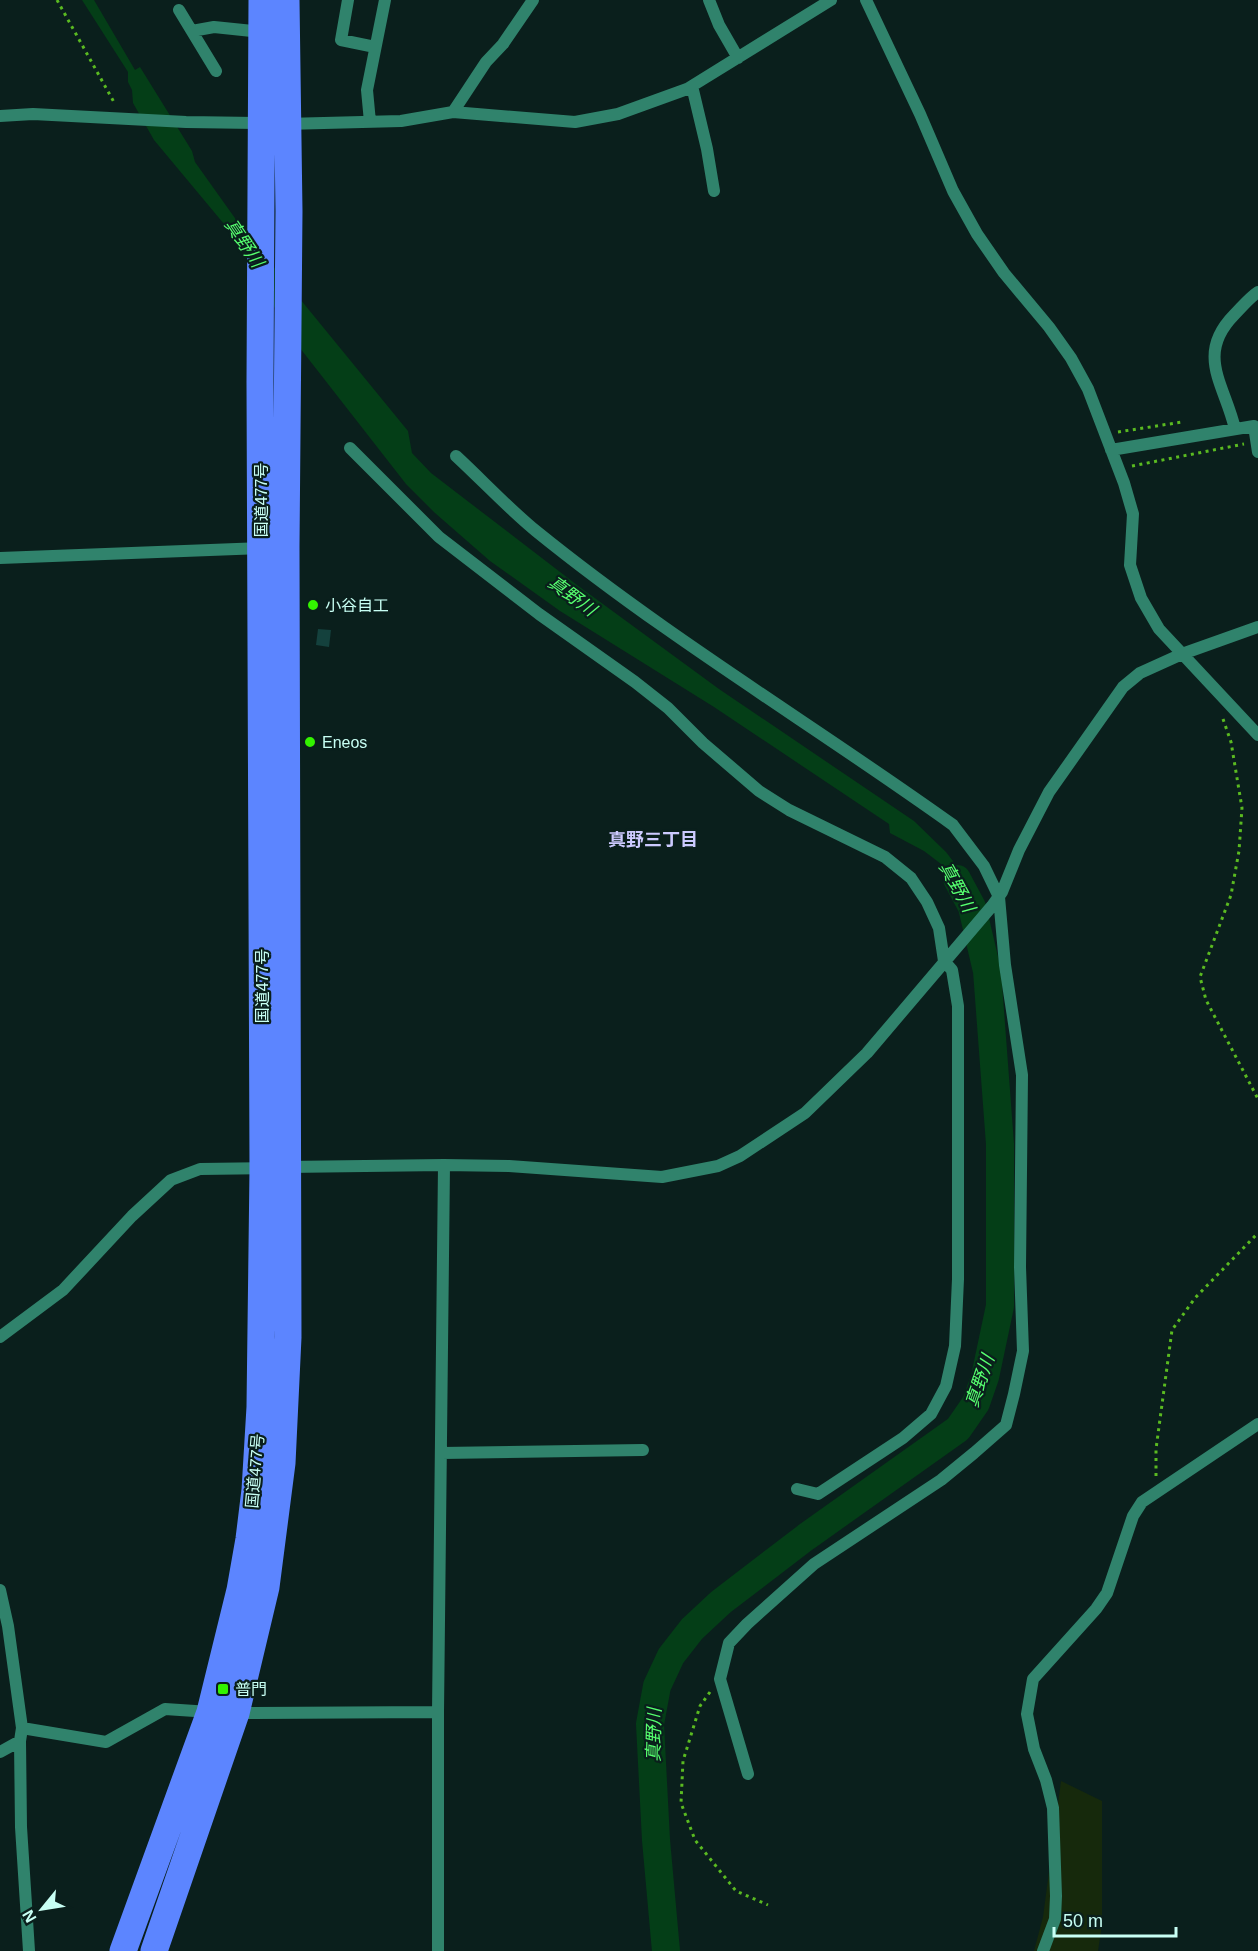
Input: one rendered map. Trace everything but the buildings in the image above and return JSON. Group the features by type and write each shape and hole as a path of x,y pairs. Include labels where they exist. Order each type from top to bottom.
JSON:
{"highway":[{"name":"国道477号","path":"262,0 262,32 289,211 288,397 274,547"},
{"name":"国道477号","path":"123,1951 210,1712 240,1590 255,1490 275,1168 274,547 260,382 261,195 275,123 286,0"},
{"name":"国道477号","path":"154,1951 236,1713 266,1587 282,1463 288,1337 275,1168"}],"street":[{"path":"348,0 341,40 375,47"},
{"path":"370,122 367,90 385,0"},
{"path":"453,112 486,62 503,44 533,0"},
{"path":"709,0 719,25 738,58"},
{"path":"0,116 33,114 186,122 275,123 401,121 453,112 575,122 618,114 692,86 831,0"},
{"path":"866,0 920,114 953,191 977,234 1004,273 1049,327 1071,358 1088,388 1119,469 1133,514 1130,565 1141,598 1159,629 1258,735"},
{"path":"179,10 216,71"},
{"path":"192,31 214,27 262,32"},
{"path":"692,86 714,191"},
{"path":"1235,429 1231,411 1216,376 1214,351 1222,327 1258,292"},
{"path":"1111,450 1254,426 1257,447"},
{"path":"350,448 439,537 539,614 668,708 703,743 759,791 789,810 885,857 911,878 927,902 939,928 952,970 958,1006 958,1279 955,1346 946,1386 931,1414 903,1438 818,1494 797,1489"},
{"path":"456,456 534,529 579,564 696,649 953,825 984,866 995,902 1022,1075 1020,1267 1023,1351 1006,1425 941,1480 814,1564 729,1643 720,1679 748,1774"},
{"path":"0,558 274,547"},
{"path":"0,1337 63,1290 132,1216 171,1180 201,1169 444,1165 663,1177 717,1166 740,1156 805,1113 867,1053 995,902 1049,792 1123,687 1140,673 1182,654 1258,627"},
{"path":"438,1951 438,1712 444,1165"},
{"path":"1044,1951 1055,1919 1053,1808 1046,1780 1034,1749 1028,1714 1033,1679 1096,1609 1107,1593 1133,1516 1142,1502 1258,1424"},
{"path":"442,1453 643,1450"},
{"path":"0,1590 8,1626 22,1728 20,1741 21,1827 29,1951"},
{"path":"22,1728 106,1742 165,1709 210,1712"},
{"path":"236,1713 438,1712"},
{"path":"0,1752 20,1741"}],"path":[{"path":"57,0 123,118"},
{"path":"1104,434 1187,421"},
{"path":"1119,469 1257,447"},
{"path":"1213,689 1231,742 1242,808 1239,850 1232,895 1200,977 1206,1000 1258,1099"},
{"path":"1156,1491 1156,1449 1172,1330 1195,1299 1258,1233"},
{"path":"720,1679 700,1706 683,1761 681,1803 694,1840 736,1891 768,1905"}],"shaded area":[{"path":"1061,1781 1102,1801 1102,1925 1098,1951 1034,1951 1043,1917"}],"water":[{"path":"82,0 94,0 135,70 140,67 192,151 195,162 242,228 408,431 412,453 431,473 577,585 719,689 914,821 946,852 959,869 977,908 971,916 945,867 924,851 890,833 889,824 714,707 560,611 490,561 406,484 289,334 239,242 154,140 133,103 128,72"}],"waterway":[{"name":"真野川","path":"666,1951 656,1840 650,1724 657,1686 671,1656 692,1629 721,1602 806,1537 958,1429 976,1403 985,1377 1000,1306 1000,1144 987,971 972,907 957,879"}],"place":[{"name":"小谷自工","path":"313,605"},
{"name":"Eneos","path":"310,742"},
{"name":"普門","path":"223,1689"}],"district":[{"name":"真野三丁目","path":"653,840"}]}
